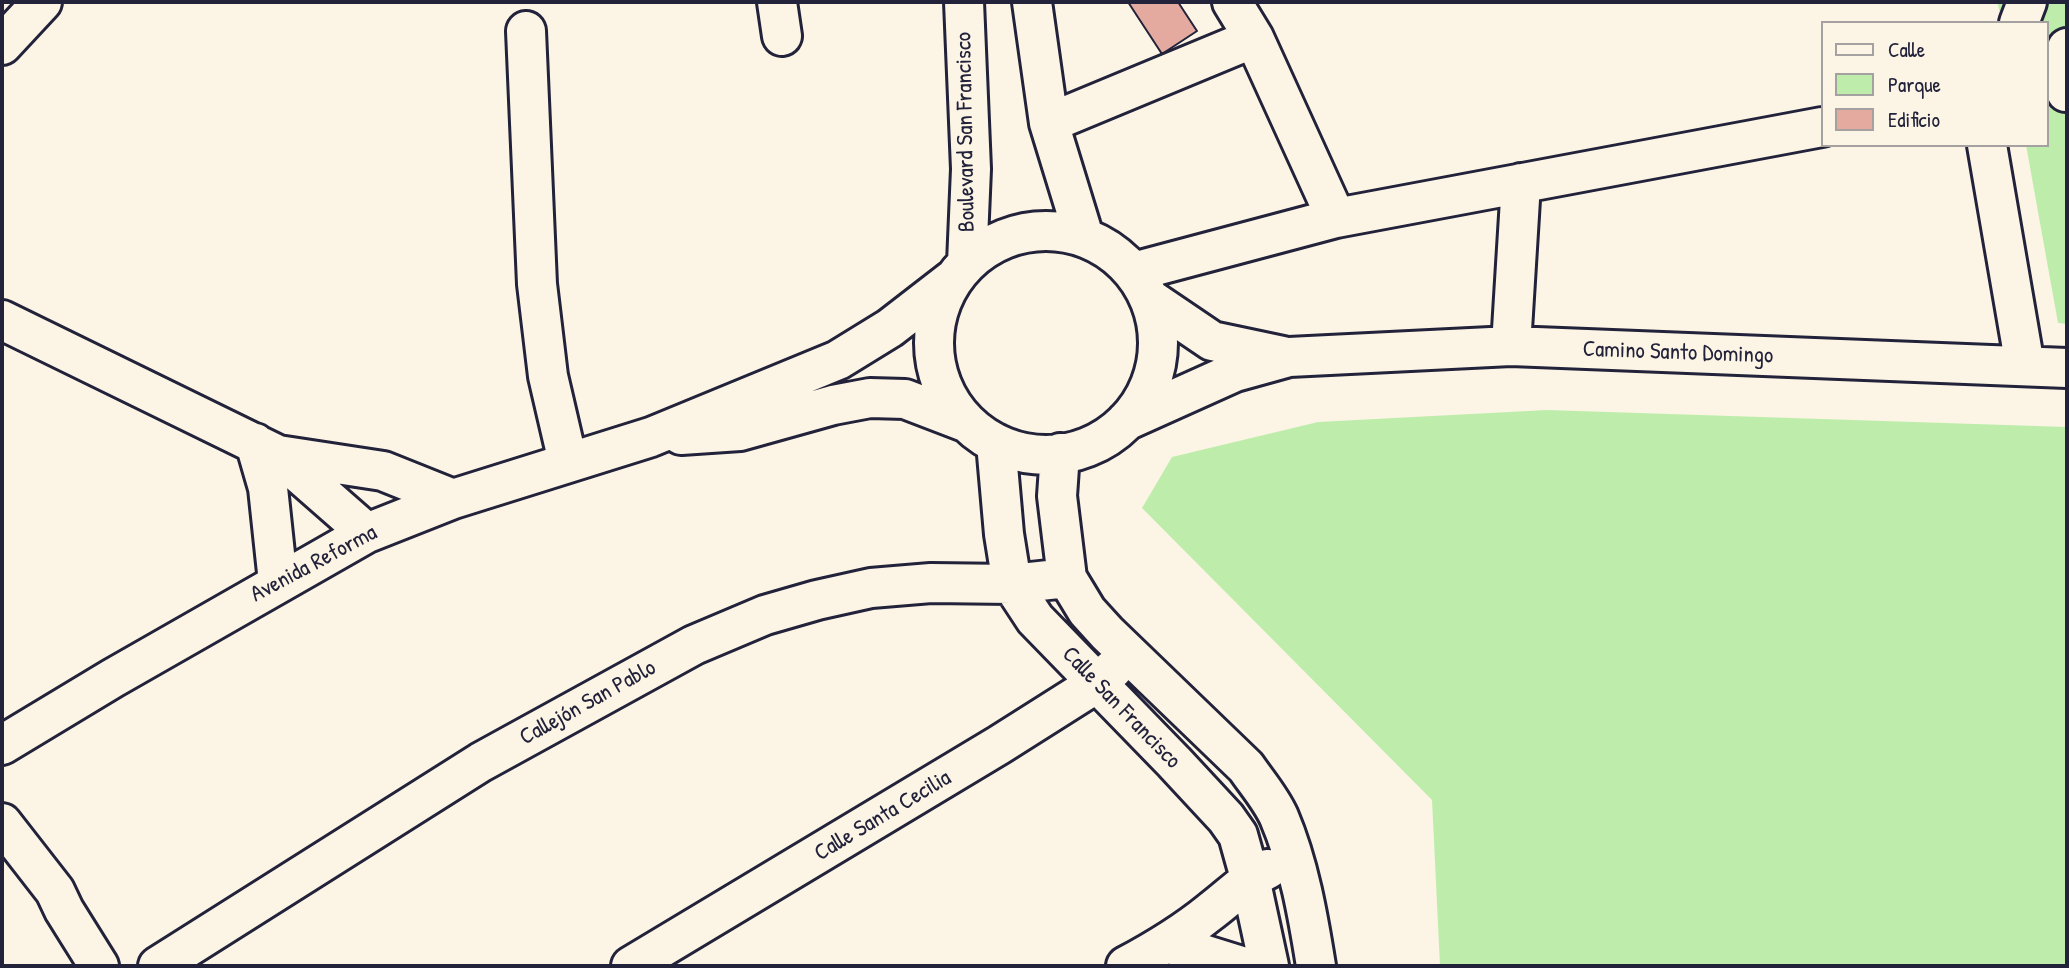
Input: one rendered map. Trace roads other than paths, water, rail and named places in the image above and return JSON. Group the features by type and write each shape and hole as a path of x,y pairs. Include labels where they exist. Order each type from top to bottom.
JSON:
{"street":[{"path":"2,45 42,2"},
{"name":"Boulevard San Francisco","path":"959,272 971,169 964,2"},
{"path":"1031,2 1049,124 1084,237"},
{"path":"1232,2 1254,38 1336,218"},
{"path":"2020,21 2027,2"},
{"path":"526,31 537,284 548,376 568,462"},
{"path":"1049,124 1254,38"},
{"path":"2060,92 2067,48"},
{"path":"1141,285 1336,218 1820,127"},
{"path":"1987,147 2025,366"},
{"path":"1511,346 1521,183"},
{"path":"1042,230 1084,237 1110,251 1141,285 1158,331 1156,363 1146,394 1126,421 1085,448 1060,453 1028,453 996,443 965,422 943,390 934,353 936,316 959,272 1002,239 1042,230"},
{"name":"Avenida Reforma","path":"2,745 278,582 367,533 453,499 651,437 838,359 890,328 959,272"},
{"name":"Camino Santo Domingo","path":"1141,285 1212,341 1289,357"},
{"path":"2,320 267,449 367,533"},
{"name":"Camino Santo Domingo","path":"1126,421 1236,372 1289,357 1511,346 2067,368"},
{"name":"Avenida Reforma","path":"651,437 740,430 870,398 905,399 965,422"},
{"name":"Calle San Francisco","path":"996,443 1004,534 1012,584 1035,620 1226,818 1238,835 1251,878 1269,966"},
{"path":"267,449 383,471 453,499"},
{"path":"267,449 268,488 278,582"},
{"name":"Calle San Francisco","path":"1060,453 1057,496 1067,578 1087,611 1246,767 1278,816 1293,857 1316,966"},
{"name":"Callejón San Pablo","path":"158,966 481,762 694,645 765,615 871,588 931,583 1012,584 1067,578"},
{"name":"Calle Santa Cecilia","path":"631,966 834,846 1097,683 1129,654"},
{"path":"2,822 55,891 99,966"},
{"path":"1126,966 1167,943 1251,878 1293,857"},
{"path":"1167,943 1241,966"}]}
